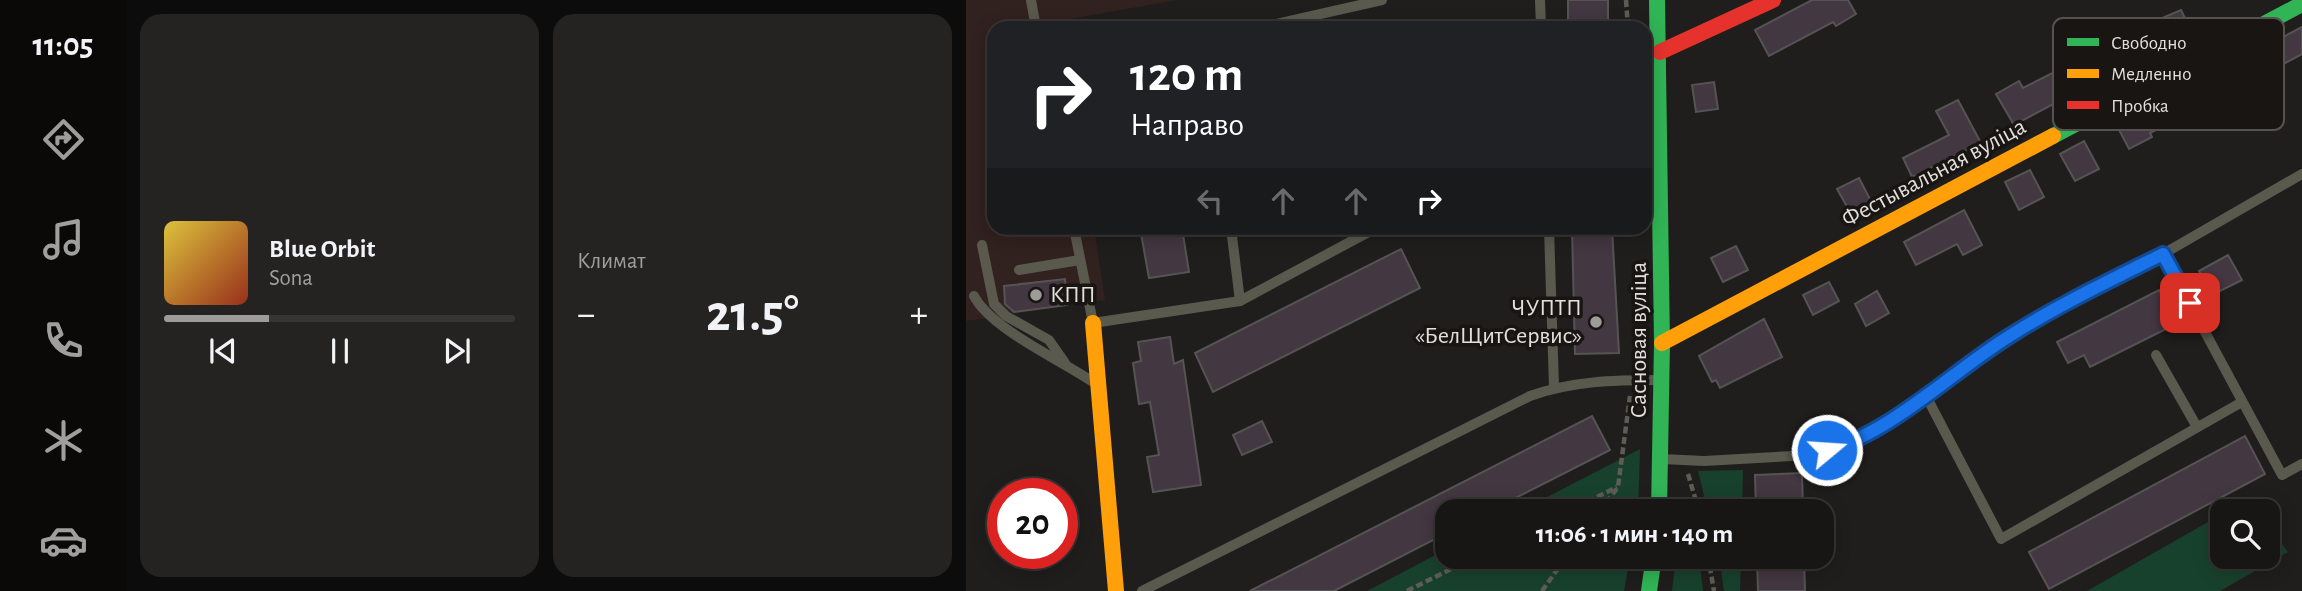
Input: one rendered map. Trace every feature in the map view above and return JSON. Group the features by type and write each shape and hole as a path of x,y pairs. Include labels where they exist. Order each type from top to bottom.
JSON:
{"street":[{"name":"Сасновая вуліца","path":"1657,0 1660,52 1662,343 1660,499"},
{"path":"1660,52 1773,0"},
{"name":"Фестывальная вуліца","path":"2276,18 2302,4"},
{"name":"Фестывальная вуліца","path":"1662,343 2064,130"},
{"path":"1093,323 1116,591"},
{"path":"1649,591 1652,569"}],"lane":[{"path":"1031,0 1035,21"},
{"path":"1290,21 1382,0"},
{"path":"1540,0 1541,21"},
{"path":"1662,459 1810,455 1862,439 2057,307 2163,254 2302,174"},
{"path":"1075,235 1093,323 1240,300 1363,235"},
{"path":"1232,235 1240,300"},
{"path":"1549,235 1554,387"},
{"path":"982,245 994,304 1006,316 1049,340 1065,363"},
{"path":"2163,254 2282,475 2302,464"},
{"path":"1019,270 1080,260"},
{"path":"974,296 979,306 999,322 1046,355 1065,363 1098,386"},
{"path":"2156,355 2196,428"},
{"path":"1142,591 1554,387 1583,382 1662,380"},
{"path":"1925,394 2001,539 2242,402"}],"path":[{"path":"1626,0 1628,21"},
{"path":"1609,499 1618,486 1627,400 1641,380"},
{"path":"1683,460 1695,499"},
{"path":"1593,499 1618,486"},
{"path":"1407,591 1451,569"},
{"path":"1542,591 1558,569"},
{"path":"1711,569 1714,591"}],"shaded area":[{"path":"966,0 1177,0 1065,21 987,21 987,235 1095,235 1105,300 966,321"}],"green space":[{"path":"1640,449 1638,499 1543,499"},
{"path":"1743,470 1742,499 1705,499 1698,471"},
{"path":"2210,521 2210,569 2258,569 2220,591 2087,591"},
{"path":"2280,542 2288,552 2280,557"},
{"path":"1435,555 1435,569 1628,569 1624,591 1367,591"},
{"path":"1675,569 1700,569 1703,591 1672,591"},
{"path":"1721,569 1741,569 1740,591 1724,591"}],"building":[{"path":"1568,0 1608,0 1608,21 1568,21"},
{"path":"1812,0 1848,0 1856,14 1836,26 1833,22 1769,56 1755,30"},
{"path":"2181,10 2185,18 2162,18"},
{"path":"2302,27 2302,54 2284,64 2284,36"},
{"path":"2053,73 2053,104 2014,125 1996,94 2019,81 2023,88"},
{"path":"1714,82 1718,109 1696,112 1692,85"},
{"path":"1958,100 1981,143 1912,177 1903,158 1949,135 1936,111"},
{"path":"2119,130 2156,130 2150,133 2152,137 2129,149"},
{"path":"2084,141 2099,169 2075,181 2060,154"},
{"path":"2030,170 2044,197 2019,210 2005,182"},
{"path":"1859,178 1871,201 1850,212 1837,189"},
{"path":"1964,210 1982,245 1963,255 1957,244 1916,265 1904,242"},
{"path":"1141,235 1183,235 1189,272 1149,278"},
{"name":"ЧУПТП «БелЩитСервис»","path":"1572,235 1612,235 1619,353 1575,354"},
{"path":"1736,246 1748,270 1723,282 1711,258"},
{"path":"1401,249 1420,288 1213,392 1195,353"},
{"path":"2228,255 2242,280 2212,295 2199,271"},
{"name":"КПП","path":"1065,279 1068,305 1014,312 1005,304 1004,286"},
{"path":"1829,282 1839,301 1813,315 1803,295"},
{"path":"2159,290 2176,324 2090,367 2084,355 2068,363 2057,342"},
{"path":"1877,291 1889,313 1866,326 1855,304"},
{"path":"1764,319 1782,357 1720,388 1716,380 1712,382 1699,356"},
{"path":"1170,337 1174,364 1183,360 1201,485 1153,492 1147,457 1159,455 1150,402 1139,404 1133,363 1141,361 1138,342"},
{"path":"1592,416 1610,450 1514,499 1435,499 1435,539 1334,591 1250,591"},
{"path":"1262,421 1272,442 1242,455 1233,435"},
{"path":"2245,436 2265,474 2218,499 2210,499 2210,503 2049,589 2029,552"},
{"path":"1802,473 1803,499 1756,499 1755,475"},
{"path":"1757,569 1804,569 1805,591 1758,591"}],"traffic: fast":[{"path":"1657,0 1662,343 1659,499"},
{"path":"2276,18 2302,4"},
{"path":"2053,136 2064,130"},
{"path":"1649,591 1652,569"}],"traffic: slow":[{"path":"1662,343 2053,136"},
{"path":"1093,323 1116,591"}],"traffic: jam":[{"path":"1660,52 1773,0"}],"place":[{"name":"КПП","path":"1036,295"},
{"name":"ЧУПТП «БелЩитСервис»","path":"1596,322"}],"route":[{"path":"1827,450 1862,439 2006,338 2057,307 2163,254 2190,303"}]}
